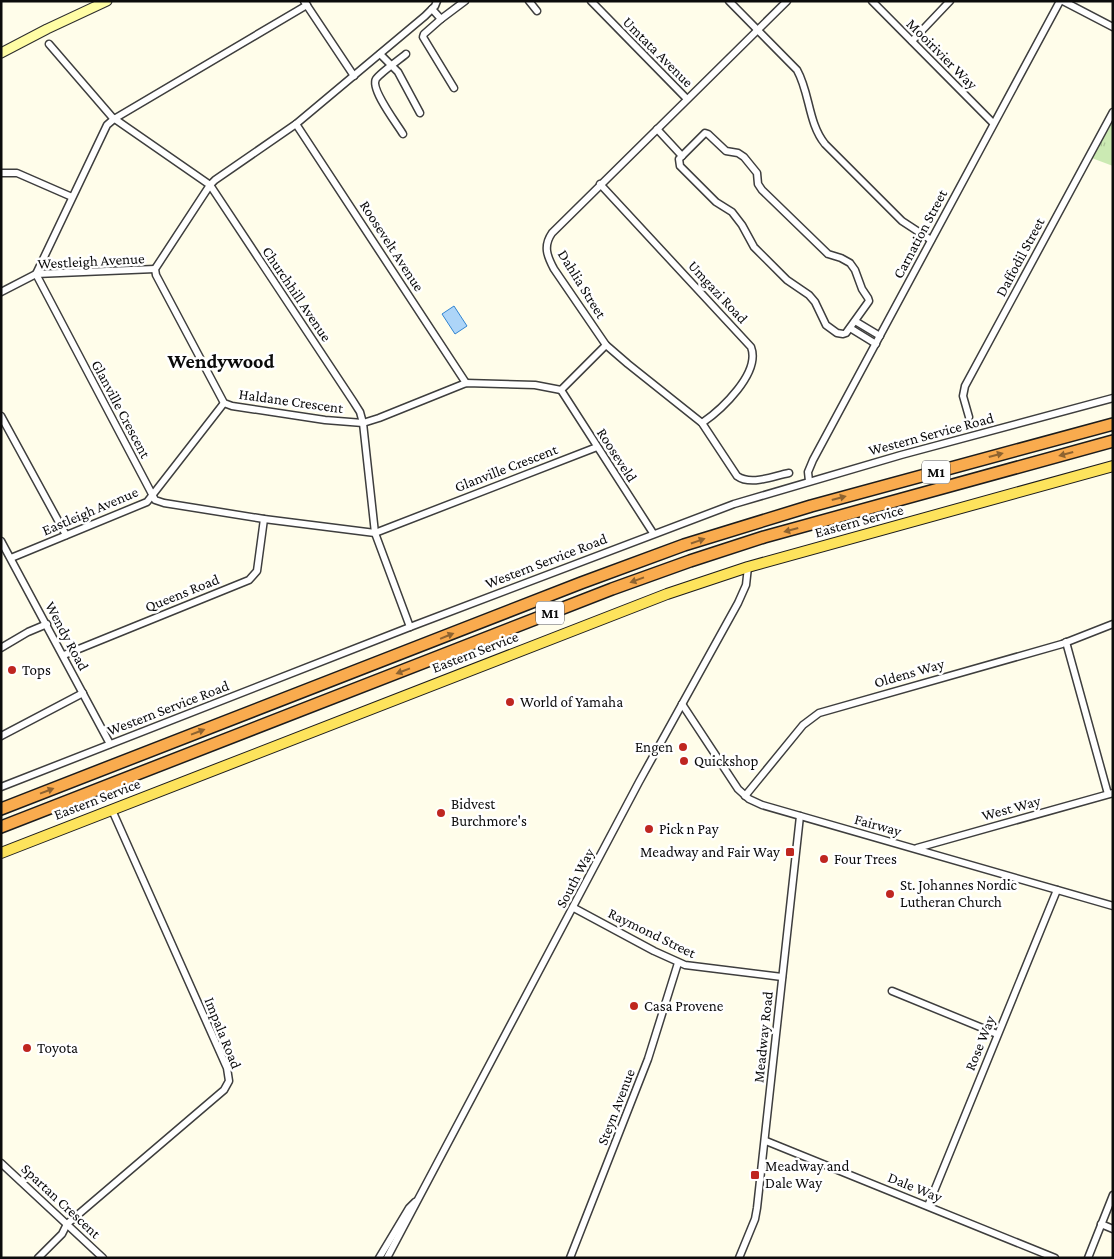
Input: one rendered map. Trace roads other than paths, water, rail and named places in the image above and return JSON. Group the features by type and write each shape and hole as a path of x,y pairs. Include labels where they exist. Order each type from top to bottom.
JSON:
{"highway":[{"name":"M1","path":"1,809 684,545 811,506 1113,424"},
{"name":"M1","path":"1,827 612,589 690,561 764,537 1113,441"}],"main road":[{"path":"1,48 99,1"},
{"path":"1,53 107,1"},
{"name":"Eastern Service","path":"1,853 667,594 748,567 1113,466"}],"street":[{"path":"155,269 210,185 225,172 296,124 432,9 437,1"},
{"path":"454,88 423,37 441,19 465,1"},
{"path":"529,1 537,11"},
{"name":"Umtata Avenue","path":"591,1 687,99"},
{"path":"729,1 797,70 802,80 817,131 825,144 902,221 931,240"},
{"name":"Dahlia Street","path":"787,1 552,233 546,249 547,256 554,269 606,345 702,423 740,478 751,481 789,473"},
{"name":"Mooirivier Way","path":"872,1 994,124"},
{"path":"912,41 950,1"},
{"path":"1061,1 1113,27"},
{"name":"Carnation Street","path":"809,481 808,472 813,460 1061,1"},
{"path":"36,274 105,129 114,119 306,3 354,76"},
{"path":"432,9 441,19"},
{"name":"Churchhill Avenue","path":"49,44 114,119 210,185 354,401 363,423 375,533 410,627"},
{"path":"380,54 398,72 420,113"},
{"path":"403,134 375,88 375,80 406,54"},
{"name":"Daffodil Street","path":"969,417 963,396 965,386 1113,112"},
{"name":"Roosevelt Avenue","path":"296,124 466,383"},
{"path":"657,130 682,156"},
{"path":"705,133 727,152 738,153 744,157 757,173 758,184 762,190 828,254 846,260 855,270 869,301 855,321 846,333 841,334 826,325 815,302 809,295 787,280 754,247 742,225 732,212 716,202 681,168 678,161 705,133"},
{"path":"1,172 17,173 72,197"},
{"name":"Umgazi Road","path":"600,184 751,347 753,363 739,386 728,402 702,423"},
{"name":"Haldane Crescent","path":"155,269 157,277 224,403 232,406 300,417 363,423 466,383 535,385 561,390"},
{"name":"Westleigh Avenue","path":"1,292 36,274 155,269"},
{"name":"Glanville Crescent","path":"36,274 152,496 155,500 164,503 264,519 375,533 597,447"},
{"path":"855,321 880,336"},
{"path":"850,328 876,344"},
{"path":"561,390 606,345"},
{"name":"Rooseveld","path":"561,390 654,533"},
{"name":"Western Service Road","path":"1,787 410,627 750,498 1113,398"},
{"name":"Eastleigh Avenue","path":"10,558 147,502 224,403"},
{"path":"1,416 66,535"},
{"name":"Queens Road","path":"64,655 249,580 257,572 264,519"},
{"name":"Wendy Road","path":"1,541 64,655 110,744"},
{"name":"South Way","path":"387,1258 743,592 747,581 748,567"},
{"path":"1,648 28,632 47,624"},
{"name":"Oldens Way","path":"745,796 803,725 819,712 1066,642 1113,624"},
{"path":"1066,642 1110,793"},
{"path":"1,736 83,693"},
{"name":"Fairway","path":"682,704 734,784 745,796 762,805 1113,906"},
{"name":"West Way","path":"916,848 1110,793"},
{"name":"Impala Road","path":"38,1258 62,1234 67,1224 224,1090 228,1081 227,1068 112,810"},
{"name":"Meadway Road","path":"739,1258 757,1211 800,816"},
{"name":"Rose Way","path":"928,1206 1057,890"},
{"name":"Raymond Street","path":"574,908 678,963 694,968 782,977"},
{"name":"Steyn Avenue","path":"570,1258 648,1059 678,963"},
{"path":"892,991 997,1034"},
{"name":"Dale Way","path":"766,1141 1055,1258"},
{"name":"Spartan Crescent","path":"1,1163 103,1258"},
{"path":"1088,1258 1113,1195"},
{"name":"South Way","path":"379,1258 409,1208 418,1199"},
{"path":"1101,1224 1113,1229"}],"water":[{"path":"454,306 467,326 455,334 442,314"}],"place":[{"name":"Tops","path":"12,670"},
{"name":"World of Yamaha","path":"510,702"},
{"name":"Engen","path":"683,747"},
{"name":"Quickshop","path":"684,761"},
{"name":"Bidvest Burchmore's","path":"441,813"},
{"name":"Pick n Pay","path":"649,829"},
{"name":"Meadway and Fair Way","path":"790,852"},
{"name":"Four Trees","path":"824,859"},
{"name":"St. Johannes Nordic Lutheran Church","path":"890,894"},
{"name":"Casa Provene","path":"634,1006"},
{"name":"Toyota","path":"27,1048"},
{"name":"Meadway and Dale Way","path":"755,1175"}],"district":[{"name":"Wendywood","path":"221,361"}]}
